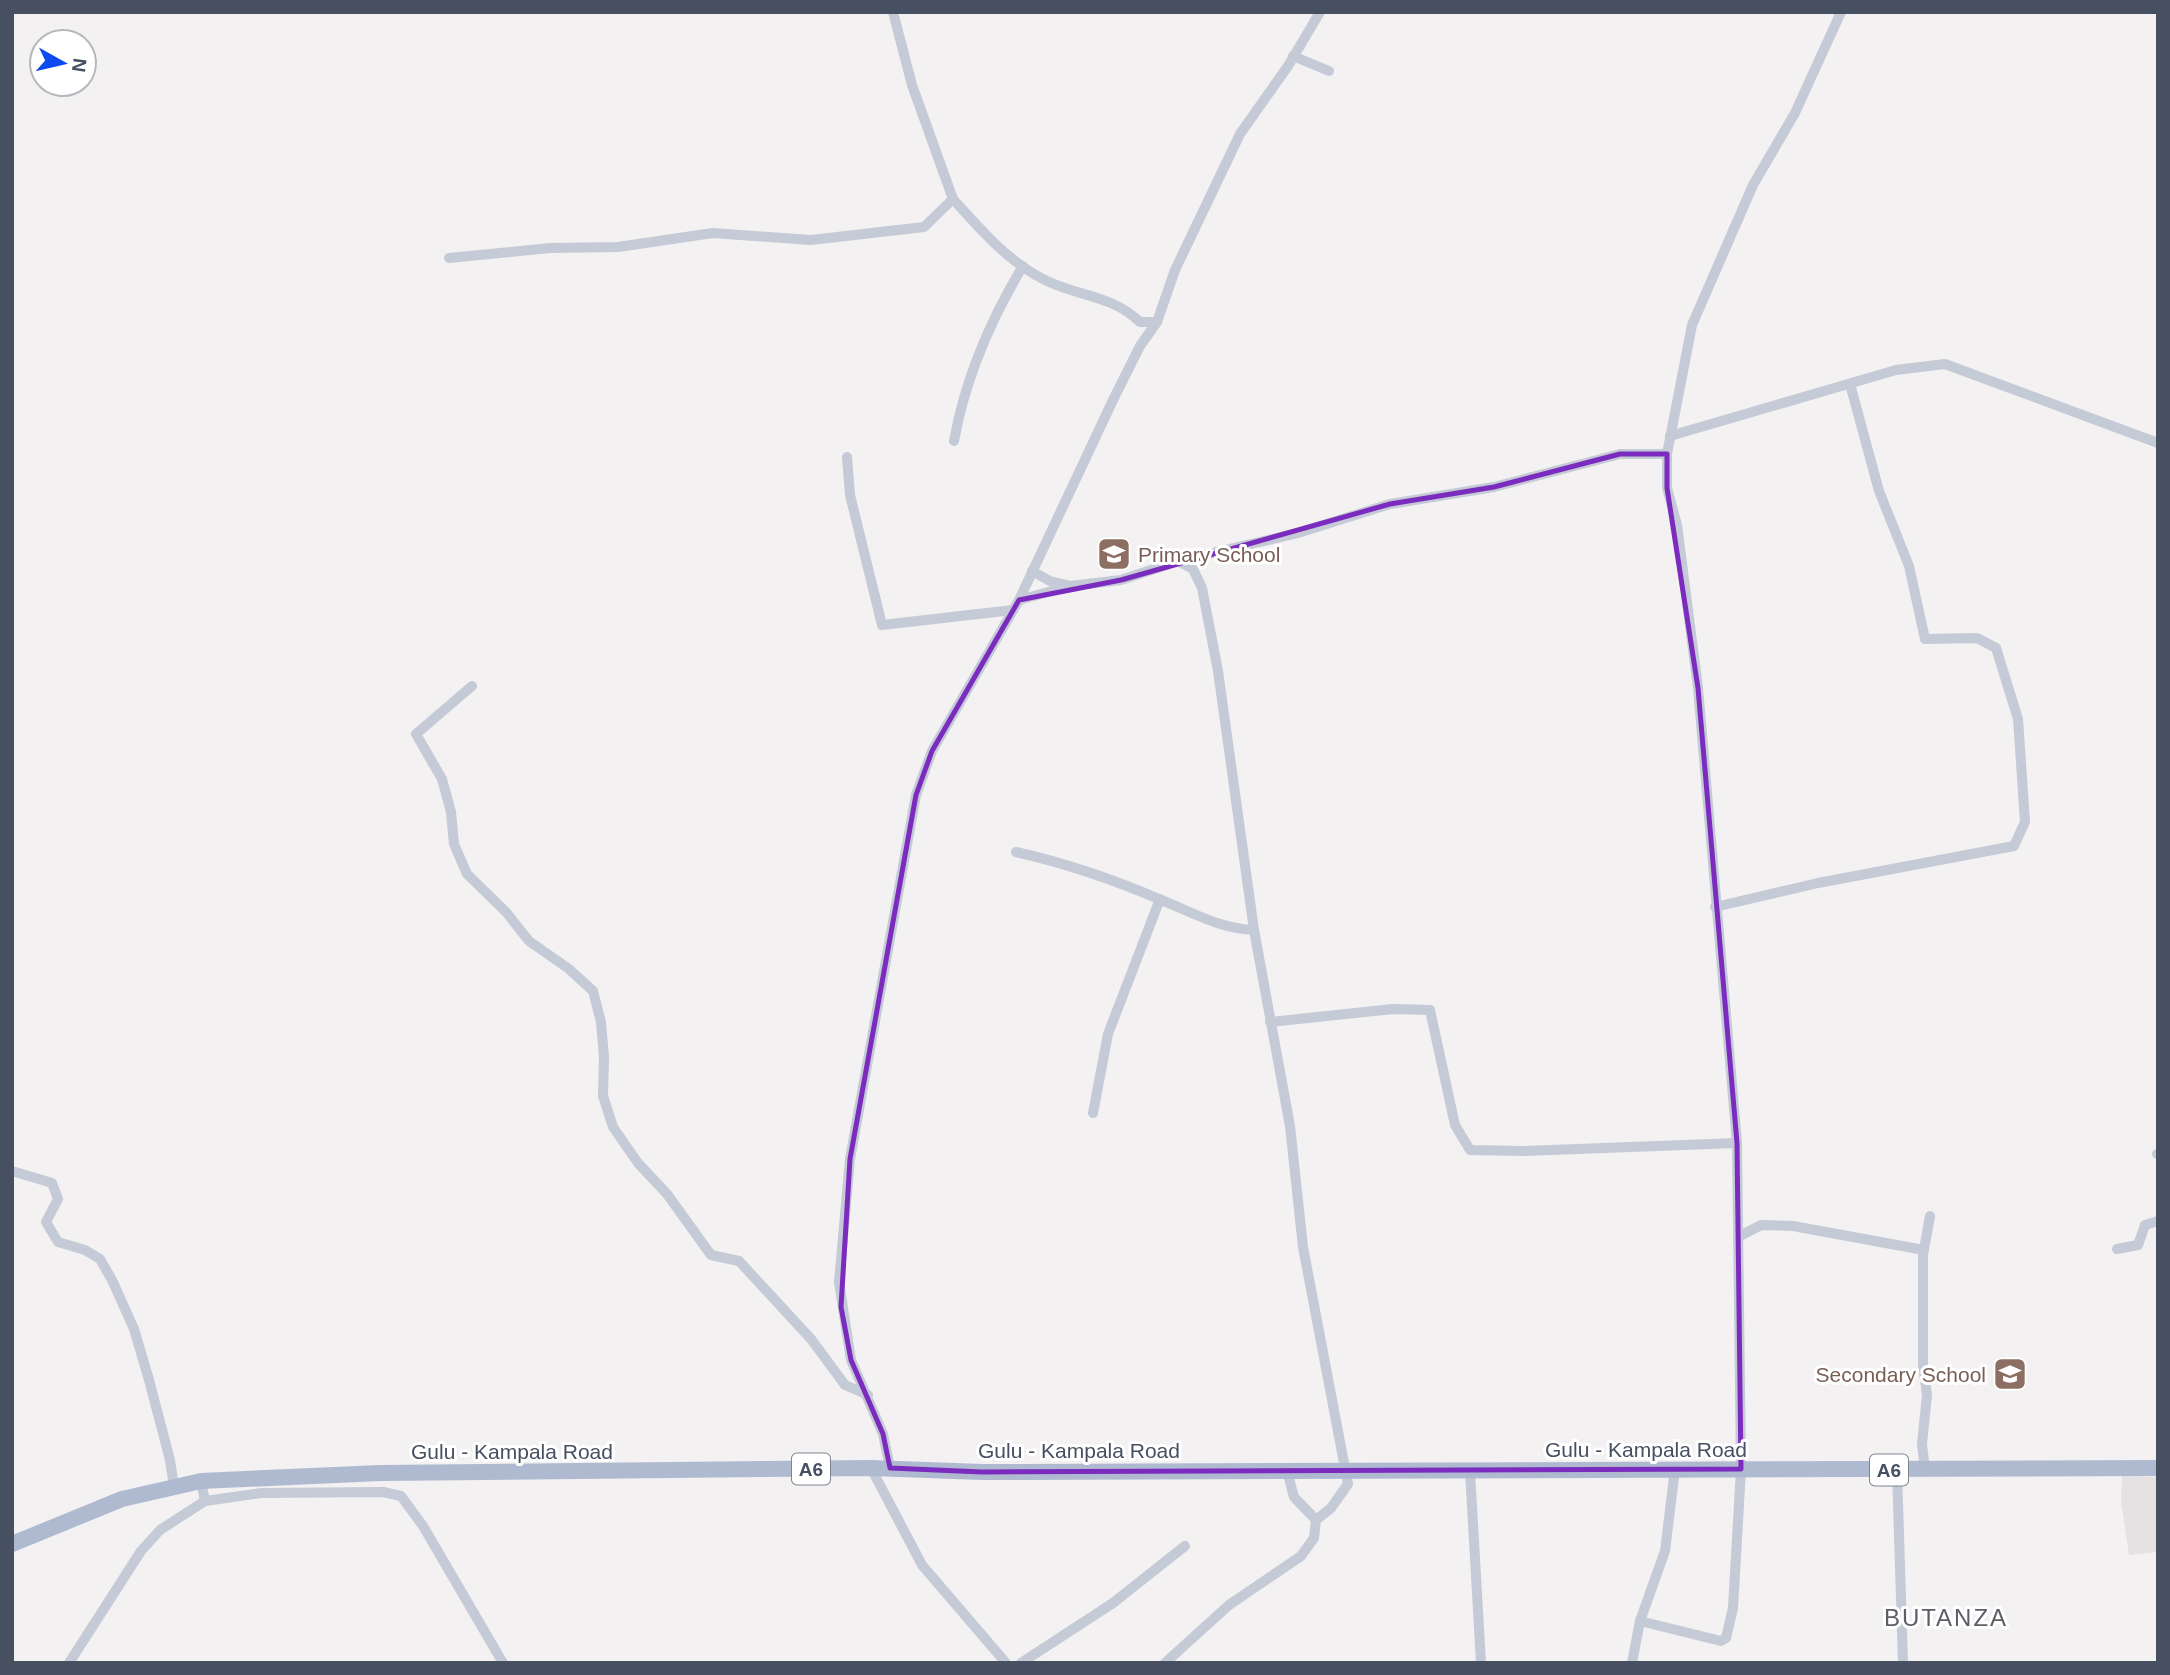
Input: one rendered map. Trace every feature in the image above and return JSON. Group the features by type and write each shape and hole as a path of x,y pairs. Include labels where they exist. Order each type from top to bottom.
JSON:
{"main road":[{"name":"Gulu - Kampala Road","path":"12,1544 122,1499 201,1481 380,1473 871,1468 982,1472 2158,1468"}],"street":[{"path":"893,12 912,85 953,200 988,237 1023,266 1051,282 1123,306 1140,322 1157,322"},
{"path":"890,1468 883,1434 851,1360 839,1282 849,1159 916,795 932,751 1019,600 1140,346 1157,322 1175,270 1240,134 1320,12"},
{"path":"1640,1621 1721,1641 1726,1638 1733,1608 1741,1469 1737,1143 1698,688 1677,525 1667,488 1667,454 1692,324 1753,185 1795,113 1822,48 1841,12"},
{"path":"1293,56 1329,71"},
{"path":"449,258 550,248 618,247 713,233 811,240 886,232 924,227 953,200"},
{"path":"954,441 968,388 996,310 1023,266"},
{"path":"1140,322 1140,346"},
{"path":"1670,436 1896,370 1945,365 2158,443"},
{"path":"1715,907 1818,883 2014,846 2025,822 2018,719 1996,648 1977,638 1925,639 1909,566 1879,491 1850,384"},
{"path":"1019,600 1070,586 1121,580 1178,561 1298,533 1391,504 1494,487 1620,454 1667,454"},
{"path":"847,457 850,495 882,625 1013,610"},
{"path":"1165,1663 1229,1605 1301,1556 1314,1538 1316,1520 1331,1508 1348,1485 1303,1247 1290,1126 1254,930 1218,671 1205,600 1193,569 1178,561"},
{"path":"1032,571 1050,581 1070,586"},
{"path":"472,686 416,734 442,779 451,812 454,844 467,874 506,912 529,941 593,991 603,1046 603,1096 613,1127 638,1163 667,1194 711,1255 738,1261 811,1339 845,1385 868,1395"},
{"path":"1016,852 1061,862 1160,899 1202,918 1239,930 1254,930"},
{"path":"1093,1113 1108,1034 1160,899"},
{"path":"1269,1022 1393,1009 1430,1010 1455,1125 1470,1150 1522,1151 1737,1143"},
{"path":"12,1171 52,1183 58,1199 46,1222 58,1242 85,1250 100,1259 112,1280 134,1329 170,1460 174,1488"},
{"path":"1925,1470 1922,1444 1927,1395 1923,1365 1924,1250 1930,1216"},
{"path":"2117,1249 2138,1245 2145,1225 2158,1221"},
{"path":"1738,1237 1761,1224 1793,1226 1924,1250"},
{"path":"871,1468 922,1565 1006,1663"},
{"path":"1632,1663 1640,1621 1665,1552 1675,1469"},
{"path":"1896,1470 1903,1663"},
{"path":"1287,1471 1294,1497 1316,1520"},
{"path":"1470,1471 1481,1663"},
{"path":"201,1481 205,1501"},
{"path":"69,1663 141,1551 160,1530 205,1501 285,1493 383,1492 401,1496 423,1526 503,1663"},
{"path":"1021,1663 1113,1602 1185,1546"}],"highlighted area":[{"path":"1620,454 1667,454 1667,488 1698,688 1737,1143 1741,1469 982,1472 890,1468 883,1434 851,1360 841,1307 850,1159 916,795 932,751 1019,600 1121,580 1390,504 1494,487"}],"shaded area":[{"path":"2122,1476 2158,1477 2158,1552 2129,1555 2121,1501"}],"place":[{"name":"Primary School","path":"1114,554"},
{"name":"Secondary School","path":"2010,1374"}],"district":[{"name":"BUTANZA","path":"1946,1617"}]}
